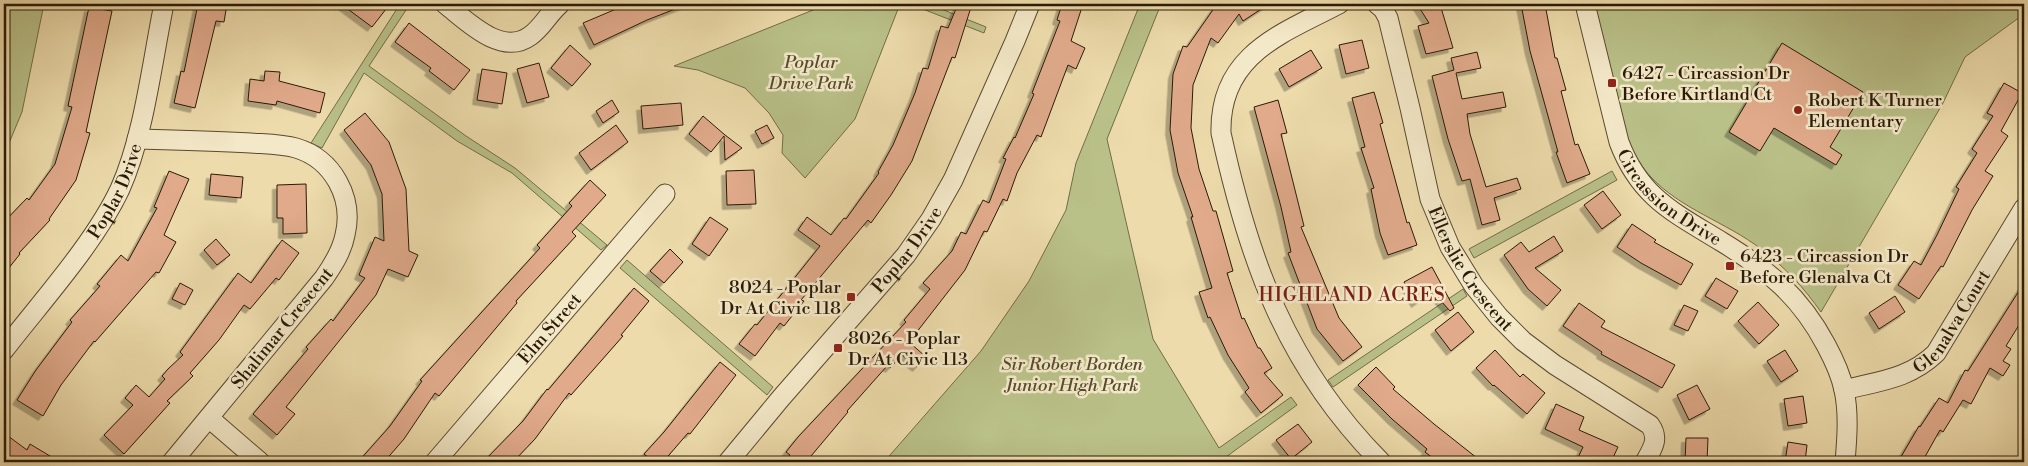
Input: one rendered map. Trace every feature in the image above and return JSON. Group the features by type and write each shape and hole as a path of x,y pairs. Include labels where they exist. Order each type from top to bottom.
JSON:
{"street":[{"name":"Poplar Drive","path":"4,350 86,244 108,212 120,188 137,139 164,4"},
{"path":"444,4 487,36 502,42 515,42 530,36 560,4"},
{"name":"Poplar Drive","path":"728,462 781,398 906,255 931,219 953,180 1016,42 1030,4"},
{"path":"1339,4 1272,40 1249,57 1238,70 1229,87 1223,107 1221,132 1247,234 1280,321 1290,342 1320,391 1381,462"},
{"name":"Ellerslie Crescent","path":"1377,4 1383,9 1388,18 1430,199 1443,232 1459,263 1488,304 1523,341 1555,365 1650,425 1655,433 1656,440 1644,462"},
{"name":"Circassion Drive","path":"1585,4 1619,142 1637,178 1663,205 1749,259 1781,284 1801,304 1816,326 1833,358 1844,390 1847,425 1845,462"},
{"name":"Shalimar Crescent","path":"137,139 225,142 295,148 313,155 329,169 338,180 345,195 347,215 345,235 337,258 324,278 172,462"},
{"name":"Elm Street","path":"435,462 665,194"},
{"name":"Glenalva Court","path":"1844,390 1908,373 1926,362 1936,353 2024,208"},
{"path":"209,418 260,462"}],"green space":[{"path":"4,4 44,4 22,112 4,155"},
{"path":"400,4 410,4 369,66 466,136 515,168 607,245 601,250 512,173 457,141 364,73 322,148 311,143"},
{"name":"Poplar Drive Park","path":"828,4 900,4 855,119 805,178 782,153 783,135 769,113 745,88 698,70 674,66"},
{"path":"910,4 929,4 986,27 984,33"},
{"name":"Sir Robert Borden Junior High Park","path":"1140,4 1161,4 1107,139 1153,339 1219,448 1291,397 1297,405 1226,457 1230,462 884,462 981,351 1029,281 1066,210 1076,163"},
{"path":"1594,4 2024,4 2024,14 1965,57 1943,103 1821,312 1794,278 1770,256 1747,239 1675,198 1662,188 1642,166 1635,155 1621,119"},
{"path":"1612,171 1617,180 1474,258 1469,249"},
{"path":"627,260 773,387 767,395 620,268"},
{"path":"1463,289 1467,296 1333,387 1328,380"}],"building":[{"path":"198,4 227,4 224,22 216,21 195,108 174,103 181,71 184,72"},
{"path":"341,4 390,4 372,27"},
{"path":"628,4 688,4 647,20 594,45 583,23"},
{"path":"958,4 972,4 955,58 952,57 912,161 871,223 868,220 801,300 804,301 784,326 780,323 755,356 739,344 755,324 757,325 820,246 798,230 807,217 831,235 844,218 846,219 879,173 915,93 923,68 928,69 941,26 948,28"},
{"path":"1062,4 1083,4 1071,41 1085,48 1076,69 1068,65 1041,137 1037,135 1017,173 1007,201 1003,199 987,232 984,231 965,270 909,342 926,357 917,367 902,355 890,368 887,366 847,411 806,462 783,462 790,455 786,452 798,437 906,322 904,320 930,289 923,283 952,251 961,232 966,234 983,200 989,203 1006,159 1003,158 1015,138 1034,94 1032,93 1060,21 1057,20"},
{"path":"1217,4 1269,4 1243,21 1239,14 1218,43 1211,38 1193,85 1191,128 1199,169 1213,211 1216,211 1233,271 1227,273 1242,319 1244,318 1258,348 1260,348 1272,368 1264,373 1283,395 1261,413 1245,392 1249,388 1228,355 1210,317 1208,318 1199,292 1212,288 1191,217 1193,217 1178,173 1170,130 1173,74 1183,46 1187,47"},
{"path":"1417,4 1440,4 1453,48 1426,54 1418,26 1429,23"},
{"path":"1521,4 1545,4 1555,58 1557,58 1566,90 1561,91 1575,145 1578,144 1590,174 1567,183 1556,152 1558,152 1530,51"},
{"path":"89,7 112,11 86,132 90,133 76,180 50,220 19,253 4,274 4,222 27,198 29,200 55,164 72,107 68,106"},
{"path":"409,23 470,70 454,90 429,71 431,68 395,42"},
{"path":"1362,40 1369,68 1346,74 1339,45"},
{"name":"Robert K Turner Elementary","path":"1782,43 1863,92 1830,147 1842,155 1836,165 1774,128 1760,151 1729,132"},
{"path":"570,45 591,64 572,86 551,68"},
{"path":"1311,50 1322,68 1289,87 1279,69"},
{"path":"1477,52 1481,68 1456,73 1462,99 1503,92 1506,107 1467,114 1470,134 1486,187 1517,178 1521,189 1494,198 1500,220 1482,225 1470,179 1462,181 1448,139 1432,76 1454,70 1451,58"},
{"path":"539,63 549,97 527,103 517,69"},
{"path":"482,69 507,73 502,104 477,100"},
{"path":"265,71 280,72 279,81 325,93 320,113 277,101 276,105 248,101 250,79 264,81"},
{"path":"2004,83 2022,93 2001,131 2008,136 1985,171 1993,176 1972,210 1943,267 1941,266 1919,299 1898,285 1914,261 1921,265 1937,235 1959,189 1956,187 1977,153 1972,149 1993,116 1987,113"},
{"path":"1374,92 1383,123 1380,124 1407,223 1409,222 1417,245 1388,255 1380,233 1371,189 1374,188 1361,148 1365,147 1352,98"},
{"path":"612,100 619,112 603,123 596,111"},
{"path":"1278,100 1287,133 1281,134 1304,226 1301,227 1339,318 1362,347 1343,361 1317,329 1288,253 1291,252 1281,207 1254,107"},
{"path":"681,103 683,125 643,129 641,106"},
{"path":"365,113 389,142 406,189 409,251 418,255 408,277 388,269 376,295 286,407 295,414 277,435 253,414 308,349 306,347 331,319 333,321 365,278 359,275 375,237 384,241 382,194 371,165 344,130"},
{"path":"703,116 742,148 725,160 724,136 711,152 689,134"},
{"path":"616,125 628,142 591,170 579,153"},
{"path":"767,125 774,138 762,144 755,131"},
{"path":"754,170 756,204 727,205 726,171"},
{"path":"169,171 189,179 164,235 176,242 159,273 156,272 94,341 61,385 43,416 17,400 36,370 72,322 70,320 100,286 97,284 121,255 128,261 157,208 154,207"},
{"path":"211,174 243,177 241,198 209,195"},
{"path":"590,180 606,195 572,232 576,236 516,301 517,303 439,396 435,393 404,439 384,462 358,462 390,426 422,381 420,380 540,248 537,245 572,206 569,203"},
{"path":"306,184 307,233 283,234 283,218 277,218 277,185"},
{"path":"1603,191 1621,215 1602,229 1584,205"},
{"path":"710,217 728,229 709,256 692,244"},
{"path":"1632,224 1656,240 1654,242 1693,264 1681,285 1641,263 1617,247"},
{"path":"1554,236 1563,251 1535,268 1561,290 1547,306 1528,289 1504,255 1521,242 1529,252"},
{"path":"216,239 230,255 217,265 204,250"},
{"path":"282,240 299,253 279,280 276,278 250,309 244,305 219,340 190,373 193,376 167,401 170,403 124,454 104,435 133,405 125,398 136,385 149,397 165,379 162,376 183,355 180,352 238,273 251,283"},
{"path":"670,249 683,262 664,283 650,271"},
{"path":"1432,267 1454,308 1450,311 1432,291 1416,303 1404,282"},
{"path":"1716,278 1738,291 1727,309 1705,296"},
{"path":"180,283 193,290 185,305 172,299"},
{"path":"2024,283 2024,317 2006,346 2011,349 2003,361 2010,365 2003,376 1990,368 1971,404 1963,400 1943,432 1940,430 1922,462 1898,462 1919,426 1939,398 1948,403 1965,370 1968,371"},
{"path":"634,288 649,301 621,335 623,336 571,395 569,393 535,439 513,462 483,462 523,421 547,389"},
{"path":"1895,296 1905,312 1879,329 1869,313"},
{"path":"1758,302 1779,325 1759,344 1738,321"},
{"path":"1579,303 1605,321 1601,327 1675,365 1662,388 1601,354 1602,352 1563,326"},
{"path":"1684,305 1698,311 1688,331 1674,325"},
{"path":"1458,312 1474,332 1451,351 1435,330"},
{"path":"1495,350 1520,377 1523,374 1545,393 1527,414 1493,386 1476,368"},
{"path":"1785,350 1798,371 1781,382 1767,361"},
{"path":"720,362 736,375 690,434 688,433 663,462 654,462 644,454"},
{"path":"1376,367 1395,387 1393,389 1482,462 1438,462 1425,452 1427,449 1392,419 1358,385"},
{"path":"1697,385 1710,409 1689,420 1677,395"},
{"path":"1803,396 1807,423 1788,426 1784,399"},
{"path":"1556,404 1584,417 1579,430 1618,447 1611,462 1576,462 1583,447 1545,429"},
{"path":"1298,424 1312,442 1291,459 1276,440"},
{"path":"4,433 27,450 30,444 60,462 8,462 4,459"},
{"path":"1686,438 1708,438 1707,462 1685,462"},
{"path":"1788,442 1807,445 1805,462 1785,462"}],"place":[{"name":"6427 - Circassion Dr Before Kirtland Ct","path":"1612,83"},
{"name":"Robert K Turner Elementary","path":"1798,110"},
{"name":"6423 - Circassion Dr Before Glenalva Ct","path":"1730,266"},
{"name":"8024 - Poplar Dr At Civic 118","path":"851,297"},
{"name":"8026 - Poplar Dr At Civic 113","path":"838,348"}],"district":[{"name":"HIGHLAND ACRES","path":"1352,294"}]}
